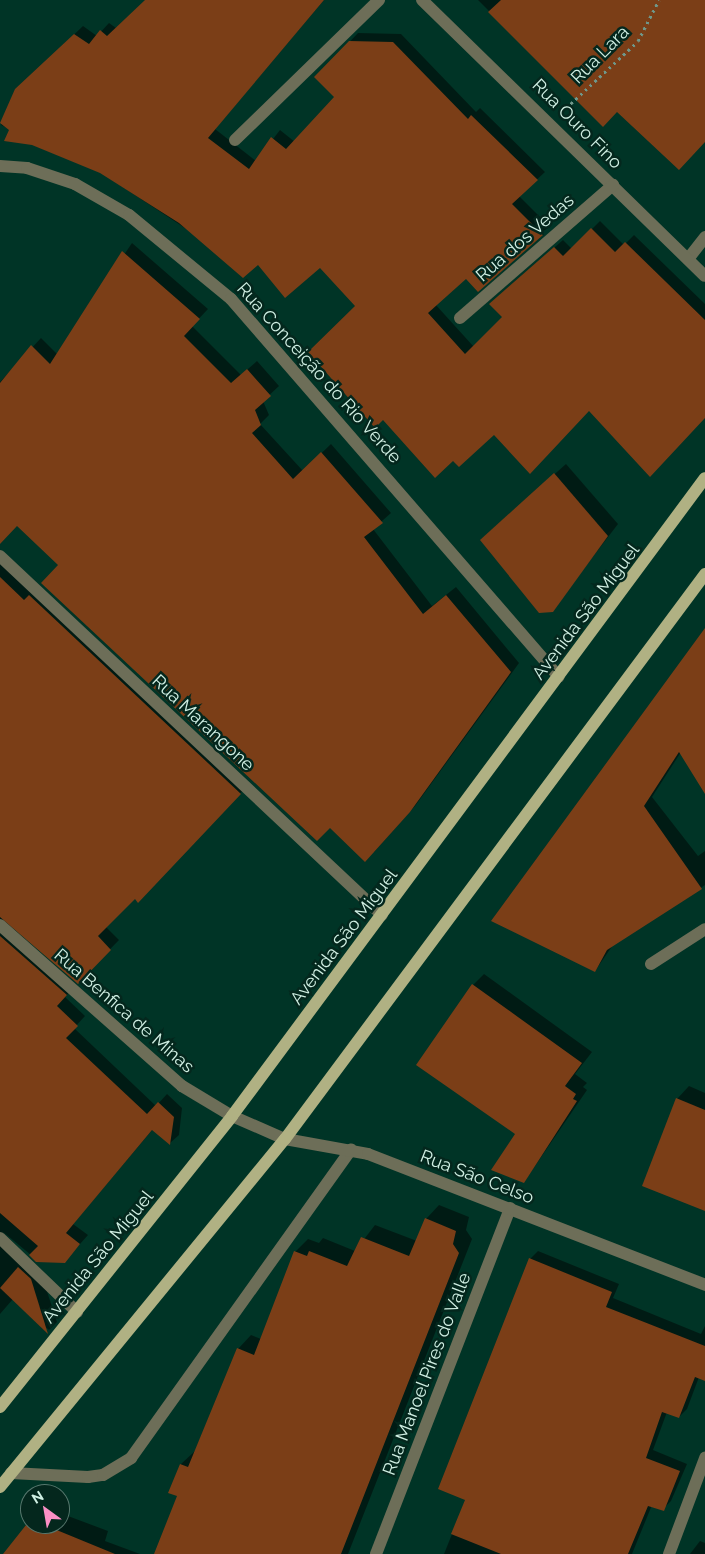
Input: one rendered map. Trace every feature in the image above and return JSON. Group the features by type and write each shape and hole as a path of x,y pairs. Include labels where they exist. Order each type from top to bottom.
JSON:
{"main road":[{"name":"Avenida São Miguel","path":"0,1407 232,1116 560,677 705,478"},
{"path":"0,1487 285,1139 705,574"}],"street":[{"path":"235,140 379,0"},
{"name":"Rua Ouro Fino","path":"422,0 551,122 705,276"},
{"name":"Rua Conceição do Rio Verde","path":"0,166 27,168 75,184 129,215 231,299 560,677"},
{"name":"Rua dos Vedas","path":"460,318 613,185"},
{"path":"688,259 705,238"},
{"name":"Rua Marangone","path":"0,556 382,915"},
{"name":"Rua Benfica de Minas","path":"0,925 182,1086 232,1116"},
{"path":"651,964 705,929"},
{"name":"Rua São Celso","path":"232,1116 285,1139 351,1150 510,1208 705,1286"},
{"path":"12,1473 88,1477 103,1475 131,1458 351,1150"},
{"name":"Rua Manoel Pires do Valle","path":"376,1554 510,1208"},
{"path":"0,1238 77,1312"},
{"path":"669,1554 705,1458"}],"path":[{"name":"Rua Lara","path":"551,122 638,40 659,0"}],"building":[{"path":"145,0 324,0 208,138 249,169 271,137 286,149 334,97 314,77 349,41 393,42 468,119 471,115 538,180 512,204 543,235 478,292 466,279 428,313 465,354 502,317 489,304 554,247 563,256 591,228 615,252 625,242 705,320 705,418 650,477 589,411 530,474 494,435 459,467 453,461 435,478 383,420 375,428 308,352 355,306 320,268 285,298 258,265 243,278 179,223 100,173 32,145 4,141 9,130 0,123 15,89 74,34 89,44 100,30 107,36"},
{"path":"501,0 705,0 705,142 679,170 617,112 603,127 488,12"},
{"path":"122,251 200,319 184,336 231,383 247,369 271,396 255,410 261,425 252,433 293,479 321,452 383,523 364,537 423,614 446,595 511,672 410,812 365,862 330,828 317,841 41,583 58,565 17,526 0,544 0,383 31,345 50,364"},
{"path":"554,473 608,536 553,612 539,613 480,540"},
{"path":"0,577 24,600 29,595 241,794 138,903 135,899 98,936 111,950 78,984 0,917"},
{"path":"705,628 705,794 679,752 644,806 702,889 607,950 595,972 491,921"},
{"path":"0,936 67,995 57,1006 78,1026 66,1038 147,1114 158,1102 174,1117 170,1145 152,1130 66,1233 80,1244 65,1263 36,1262 29,1255 38,1246 0,1213"},
{"path":"472,984 582,1063 565,1086 576,1094 573,1099 577,1101 524,1183 491,1170 515,1134 416,1065"},
{"path":"676,1098 705,1110 705,1211 642,1186"},
{"path":"425,1218 456,1231 453,1244 459,1253 341,1554 154,1554 177,1496 168,1493 180,1464 188,1467 237,1348 254,1355 294,1251 307,1256 309,1251 347,1266 361,1237 409,1256"},
{"path":"529,1258 612,1292 606,1307 705,1346 705,1381 695,1377 679,1418 662,1412 646,1458 680,1471 664,1511 648,1506 628,1554 501,1554 451,1534 465,1500 438,1489"},
{"path":"18,1267 31,1279 48,1334 0,1288"},
{"path":"20,1533 66,1534 115,1554 3,1554"}]}
